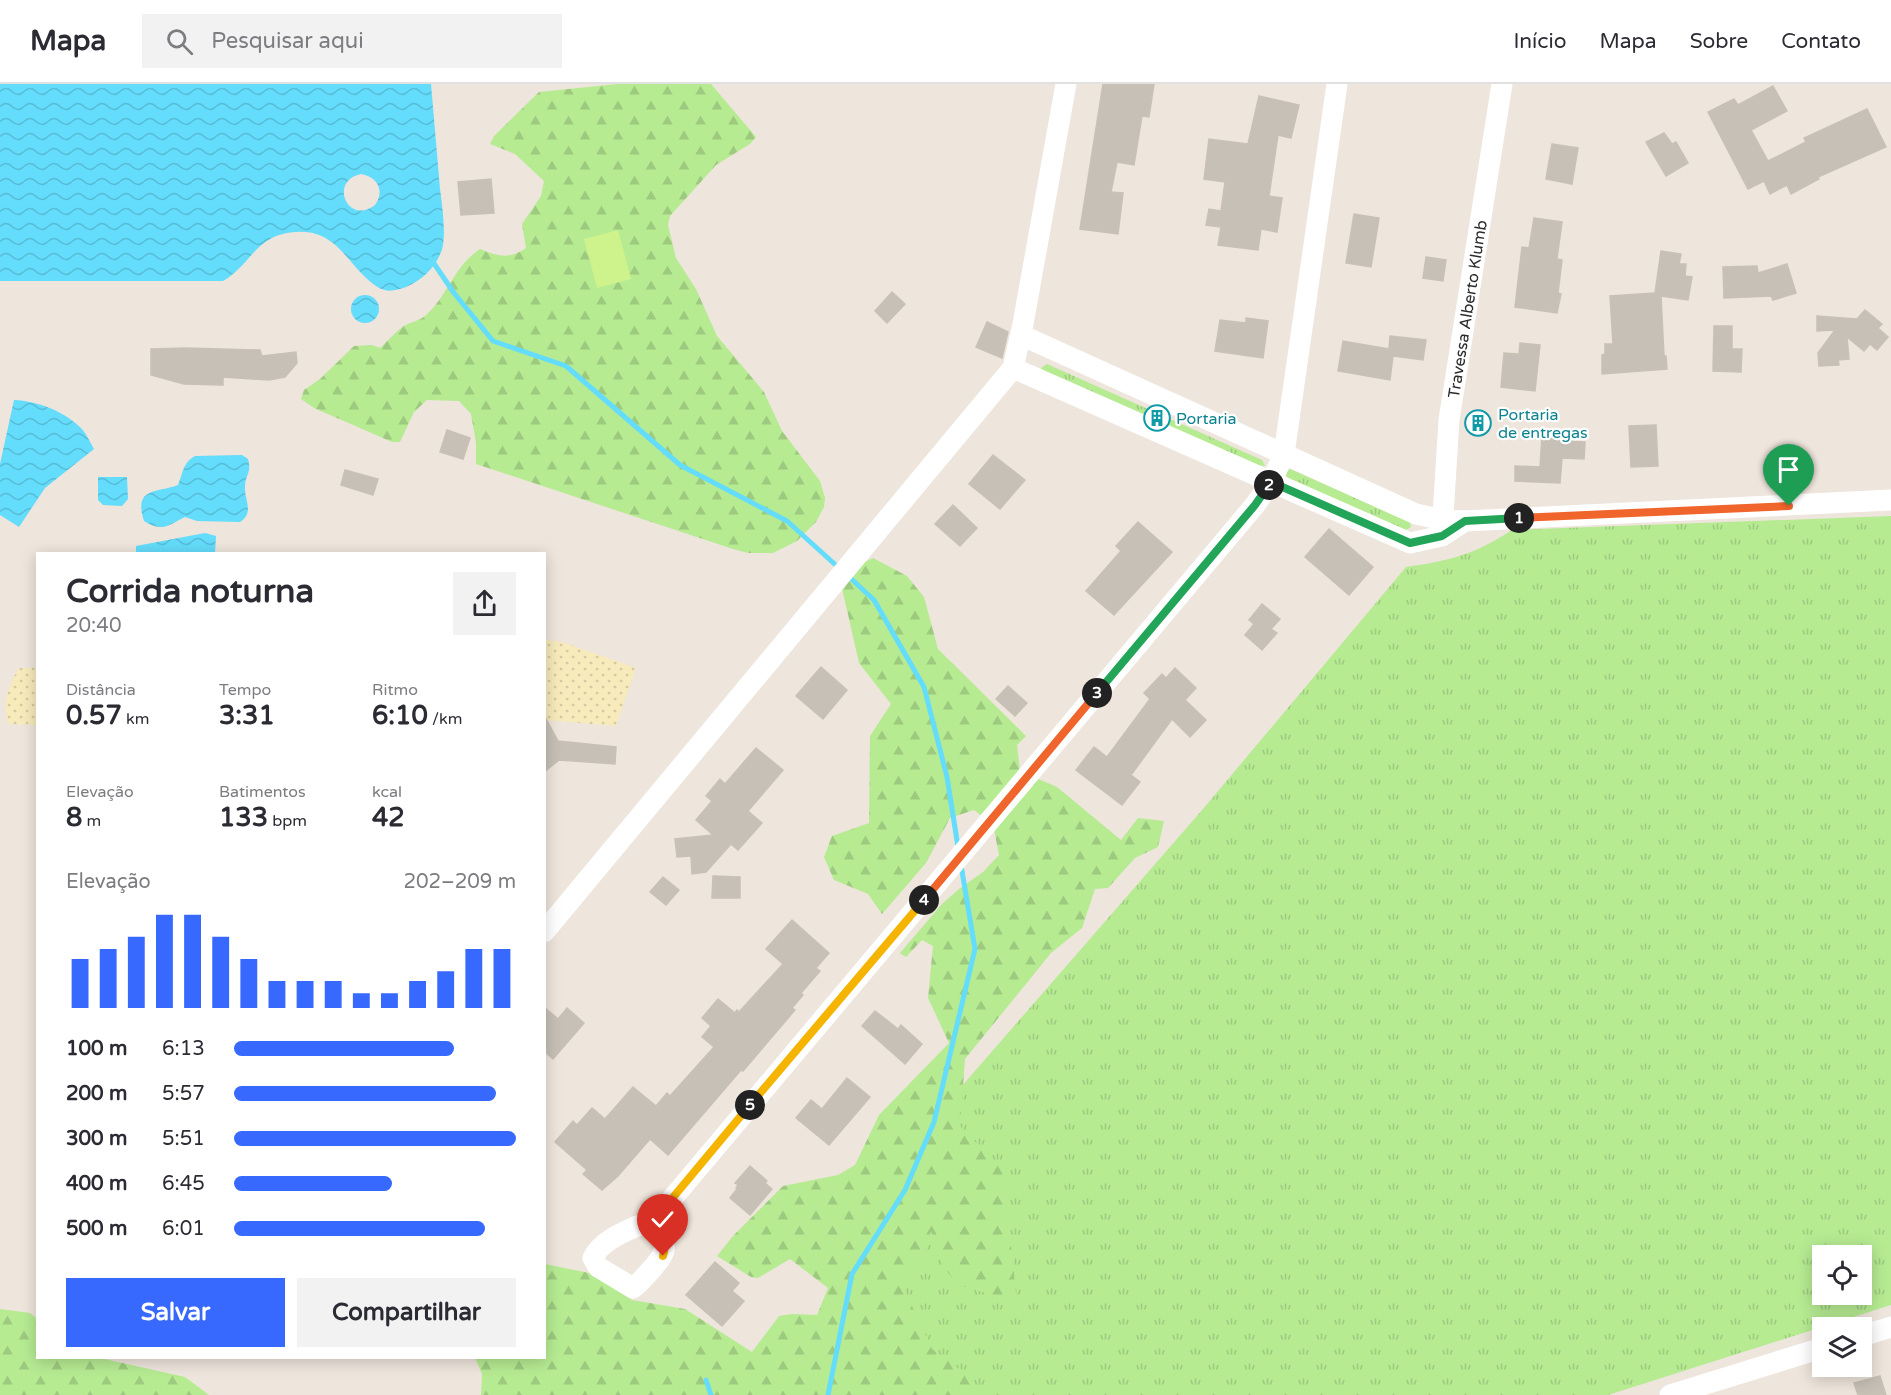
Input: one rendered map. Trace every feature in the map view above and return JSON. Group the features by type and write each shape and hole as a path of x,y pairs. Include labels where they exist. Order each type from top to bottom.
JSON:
{"street":[{"path":"546,930 1013,368 1021,335 1066,84"},
{"path":"650,1225 1255,505 1271,482 1284,454 1337,84"},
{"name":"Travessa Alberto Klumb","path":"1443,528 1449,420 1502,84"},
{"path":"1021,335 1443,528"},
{"path":"1013,368 1410,543 1465,521 1891,500"},
{"path":"1872,1333 1891,1327"},
{"path":"1670,1395 1726,1387 1812,1352"}],"green space":[{"path":"617,84 711,84 756,137 750,144 716,165 670,216 668,225 676,258 696,289 717,336 764,392 782,431 820,481 825,498 824,507 816,522 797,541 773,553 748,553 733,549 476,464 476,443 471,414 459,401 427,400 414,412 400,442 392,442 314,408 301,399 304,390 320,379 354,346 372,345 380,348 404,326 425,316 440,300 463,264 480,249 503,256 520,252 526,248 522,224 541,196 544,181 515,154 490,144 494,136 539,92"},
{"path":"618,230 631,279 597,288 584,239"},
{"path":"1047,364 1262,460 1265,466 1255,465 1046,374 1041,368"},
{"path":"1290,469 1410,522 1411,527 1404,531 1288,480 1285,473"},
{"path":"1891,516 1891,1305 1853,1317 1812,1317 1812,1330 1608,1395 822,1395 894,1164 1203,809 1406,567 1462,555 1512,530"},
{"path":"873,558 907,576 924,597 938,649 1026,736 1017,745 1020,771 1057,787 1121,840 1138,818 1164,821 1158,847 1135,858 1108,888 1095,889 1082,928 1051,953 965,1059 960,1126 1003,1170 1017,1302 958,1285 943,1266 931,1231 924,1255 904,1273 903,1287 932,1349 973,1379 966,1395 481,1395 482,1374 475,1359 546,1359 546,1264 589,1273 632,1300 685,1309 752,1352 779,1316 817,1315 828,1288 790,1259 758,1278 751,1277 717,1256 733,1236 783,1186 838,1175 855,1165 879,1115 949,1043 928,998 933,946 922,940 906,957 900,953 942,904 983,872 999,855 993,824 974,810 950,818 926,863 882,914 868,894 834,880 824,857 832,836 869,823 870,736 891,704 859,663 839,575"},
{"path":"0,1309 30,1313 36,1318 36,1359 104,1359 185,1377 209,1395 0,1395"}],"sand":[{"path":"546,639 565,643 636,668 616,726 546,720"},
{"path":"19,668 36,668 36,725 8,724 7,695"}],"water":[{"path":"0,84 431,84 444,239 438,258 431,269 422,278 406,287 391,291 383,290 366,278 332,242 322,236 296,232 272,238 263,244 223,281 0,281","holes":["361,174 376,181 378,185 378,200 375,205 365,210 357,210 346,200 345,185 351,178"]},
{"path":"365,295 375,299 379,309 375,319 365,323 355,319 351,309 355,299"},
{"path":"14,400 32,402 67,417 83,430 94,449 45,488 19,527 0,515 0,464"},
{"path":"242,455 248,459 249,468 245,483 248,510 240,522 197,521 185,517 165,527 156,527 144,521 141,510 144,497 149,493 178,485 184,468 191,458"},
{"path":"98,477 127,477 128,499 122,506 103,505 98,500"},
{"path":"205,533 216,536 215,552 136,552 136,546"}],"building":[{"path":"1103,84 1154,84 1149,117 1142,116 1134,165 1117,162 1111,192 1123,193 1118,234 1080,229"},
{"path":"1773,86 1787,111 1751,130 1768,161 1806,142 1804,138 1867,109 1886,147 1818,177 1819,179 1791,194 1787,185 1770,194 1764,181 1748,189 1708,112 1734,99 1738,105"},
{"path":"1259,96 1299,105 1291,138 1278,135 1269,196 1282,198 1277,232 1261,229 1258,250 1218,245 1221,227 1206,225 1209,209 1221,211 1225,182 1204,179 1209,139 1248,144"},
{"path":"1664,133 1672,144 1676,142 1688,163 1666,176 1646,142"},
{"path":"1552,144 1578,148 1572,184 1546,179"},
{"path":"491,179 494,213 461,215 458,182"},
{"path":"1354,214 1379,218 1371,267 1346,263"},
{"path":"1534,218 1562,222 1557,259 1562,260 1558,293 1561,294 1557,313 1515,307 1522,247 1529,248"},
{"path":"1661,251 1681,254 1679,264 1686,264 1685,276 1692,277 1688,300 1661,296 1664,356 1666,356 1667,369 1602,374 1602,355 1605,354 1605,344 1613,344 1610,296 1655,293"},
{"path":"1426,257 1446,260 1443,281 1423,278"},
{"path":"1787,264 1796,293 1773,300 1771,296 1724,298 1723,267 1757,266 1758,273"},
{"path":"892,292 905,304 887,323 875,311"},
{"path":"1865,310 1882,324 1878,328 1888,337 1877,350 1870,344 1864,351 1847,337 1849,359 1838,360 1839,365 1819,366 1818,353 1835,330 1817,331 1817,316 1857,319"},
{"path":"1246,318 1268,321 1263,358 1215,351 1220,320 1246,323"},
{"path":"987,322 1008,332 1002,358 976,347"},
{"path":"1714,326 1732,326 1732,349 1742,349 1741,372 1713,371"},
{"path":"1390,336 1426,340 1423,360 1393,356 1390,380 1338,371 1343,341 1389,349"},
{"path":"1520,343 1540,345 1535,391 1501,387 1504,353 1519,354"},
{"path":"151,349 260,350 262,356 296,352 297,363 285,377 269,380 223,377 223,385 184,384 151,375"},
{"path":"1656,425 1658,466 1631,467 1629,426"},
{"path":"447,430 470,438 463,459 440,452"},
{"path":"1542,436 1559,437 1559,441 1585,442 1584,459 1562,458 1560,483 1515,481 1515,466 1540,467"},
{"path":"993,455 1025,480 1000,509 969,484"},
{"path":"345,470 378,479 373,495 341,485"},
{"path":"953,505 977,528 960,546 935,524"},
{"path":"1138,522 1172,552 1114,615 1086,591 1121,551 1116,546"},
{"path":"1329,529 1373,567 1349,595 1305,557"},
{"path":"1262,604 1280,619 1271,629 1277,633 1262,650 1245,635 1254,624 1249,620"},
{"path":"821,667 847,690 823,719 796,696"},
{"path":"1175,668 1196,688 1185,700 1206,720 1190,737 1172,719 1131,775 1140,782 1122,805 1076,770 1094,747 1107,757 1150,699 1144,693 1162,674 1166,678"},
{"path":"1008,686 1027,703 1015,716 996,699"},
{"path":"546,719 558,741 616,747 615,764 559,760 546,770"},
{"path":"756,748 783,770 748,811 762,823 738,850 731,844 706,872 692,874 691,856 677,857 675,839 713,835 696,820 712,801 706,796 720,779 725,784"},
{"path":"713,876 740,877 740,898 712,898"},
{"path":"663,877 679,890 666,905 650,892"},
{"path":"792,920 829,953 816,968 820,971 801,993 803,995 792,1008 795,1010 668,1155 650,1139 618,1176 602,1190 583,1174 587,1170 555,1142 573,1121 577,1125 592,1108 605,1119 633,1087 656,1106 667,1093 670,1096 714,1047 702,1037 711,1026 702,1018 718,999 735,1013 737,1010 739,1012 783,964 766,949"},
{"path":"567,1008 584,1023 553,1059 546,1053 546,1009 558,1019"},
{"path":"875,1011 898,1029 901,1025 922,1044 905,1064 862,1026"},
{"path":"847,1078 870,1097 829,1145 796,1118 811,1100 822,1109"},
{"path":"750,1166 767,1181 765,1183 772,1189 750,1215 730,1198 737,1189 738,1185 735,1183"},
{"path":"715,1262 739,1283 732,1291 744,1301 722,1326 686,1295"},
{"path":"1880,1376 1886,1395 1858,1395 1854,1383"}],"waterway":[{"path":"431,259 454,293 493,341 566,366 680,465 787,521 839,568"},
{"path":"846,574 874,600 924,687 947,777 958,847"},
{"path":"828,1395 852,1274 905,1190 934,1122 975,949 961,865"},
{"path":"706,1380 711,1395"}],"place":[{"name":"Portaria","path":"1157,418"},
{"name":"Portaria de entregas","path":"1478,423"}],"route":[{"path":"663,1256 666,1249 663,1239 650,1225 1255,505 1271,482 1410,543 1442,536 1465,521 1789,506"}]}
